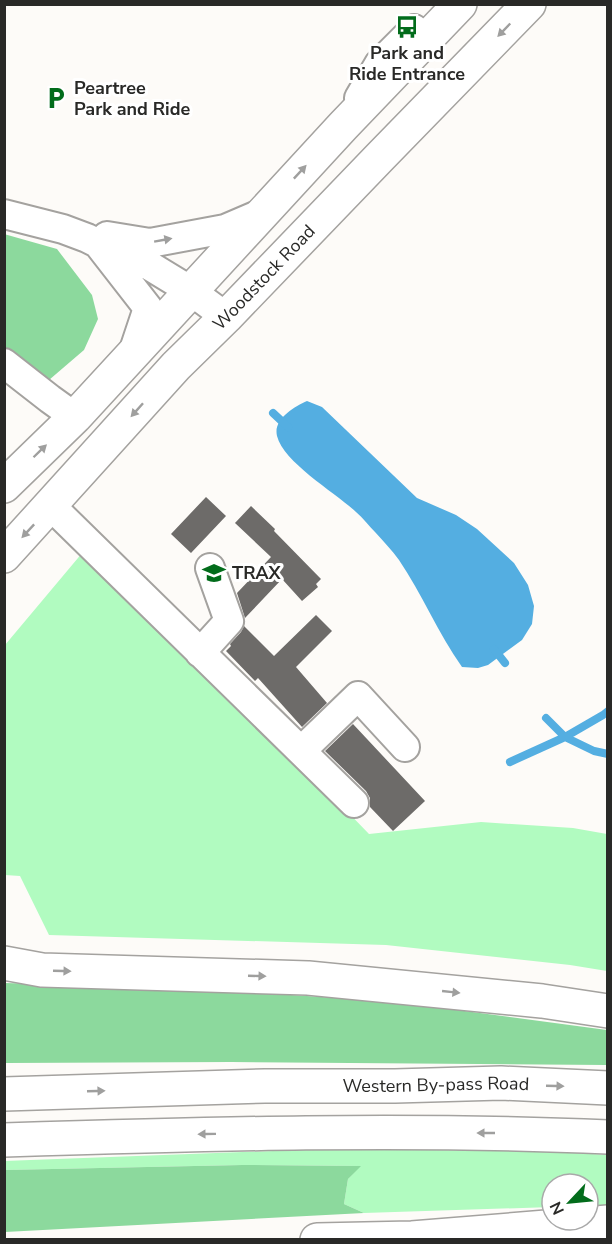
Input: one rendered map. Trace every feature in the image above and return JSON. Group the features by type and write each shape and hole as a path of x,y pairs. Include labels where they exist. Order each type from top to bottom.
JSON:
{"highway":[{"path":"4,486 75,417 342,126 460,4"},
{"name":"Woodstock Road","path":"4,556 176,366 529,4"},
{"path":"4,963 42,970 308,978 542,1001 608,1011"},
{"name":"Western By-pass Road","path":"4,1094 265,1086 501,1083 608,1088"},
{"path":"14,1139 266,1133 538,1133 608,1137"},
{"path":"317,1239 408,1239 608,1222"}],"lane":[{"path":"342,126 379,64 438,4"},
{"path":"176,366 239,322 446,106 480,55"},
{"path":"4,214 63,229 150,243 225,229 261,214"},
{"path":"63,229 150,266 226,316"},
{"path":"97,243 148,308 134,353"},
{"path":"4,363 75,417"},
{"path":"51,506 354,803"},
{"path":"200,653 229,621 210,568"},
{"path":"301,751 358,696 405,747"}],"green space":[{"path":"4,234 57,249 92,295 98,319 84,350 42,386 5,362"},
{"path":"83,552 311,774 369,834 481,822 573,828 607,834 607,971 386,945 49,935 20,876 5,875 5,645"},
{"path":"5,983 186,988 397,1002 607,1030 607,1065 5,1063"},
{"path":"324,1149 547,1151 607,1155 607,1206 600,1206 600,1172 540,1172 540,1207 364,1213 344,1204 348,1179 360,1166 242,1165 5,1170 4,1161"},
{"path":"242,1165 361,1166 348,1179 344,1204 364,1213 5,1232 5,1170"}],"water":[{"path":"307,401 322,407 417,498 456,515 477,529 514,563 528,585 534,606 532,624 522,640 488,665 478,668 462,667 399,560 359,514 300,467 289,457 282,446 277,436 278,424 291,410"}],"building":[{"path":"206,497 226,516 191,553 171,534"},
{"path":"251,506 321,579 316,584 318,587 302,601 282,579 245,618 237,593 271,557 235,523"},
{"path":"316,615 332,631 296,667 327,703 302,727 258,678 255,681 226,651 244,626 274,656"},
{"path":"353,724 425,801 393,831 370,807 370,798 366,791 325,751"}],"waterway":[{"path":"273,413 288,427"},
{"path":"494,649 505,663"},
{"path":"510,762 565,737 608,711"},
{"path":"546,718 565,737 594,751 608,754"}],"place":[{"name":"Park and Ride Entrance","path":"407,27"},
{"name":"Peartree Park and Ride","path":"56,98"},
{"name":"TRAX","path":"214,573"}]}
